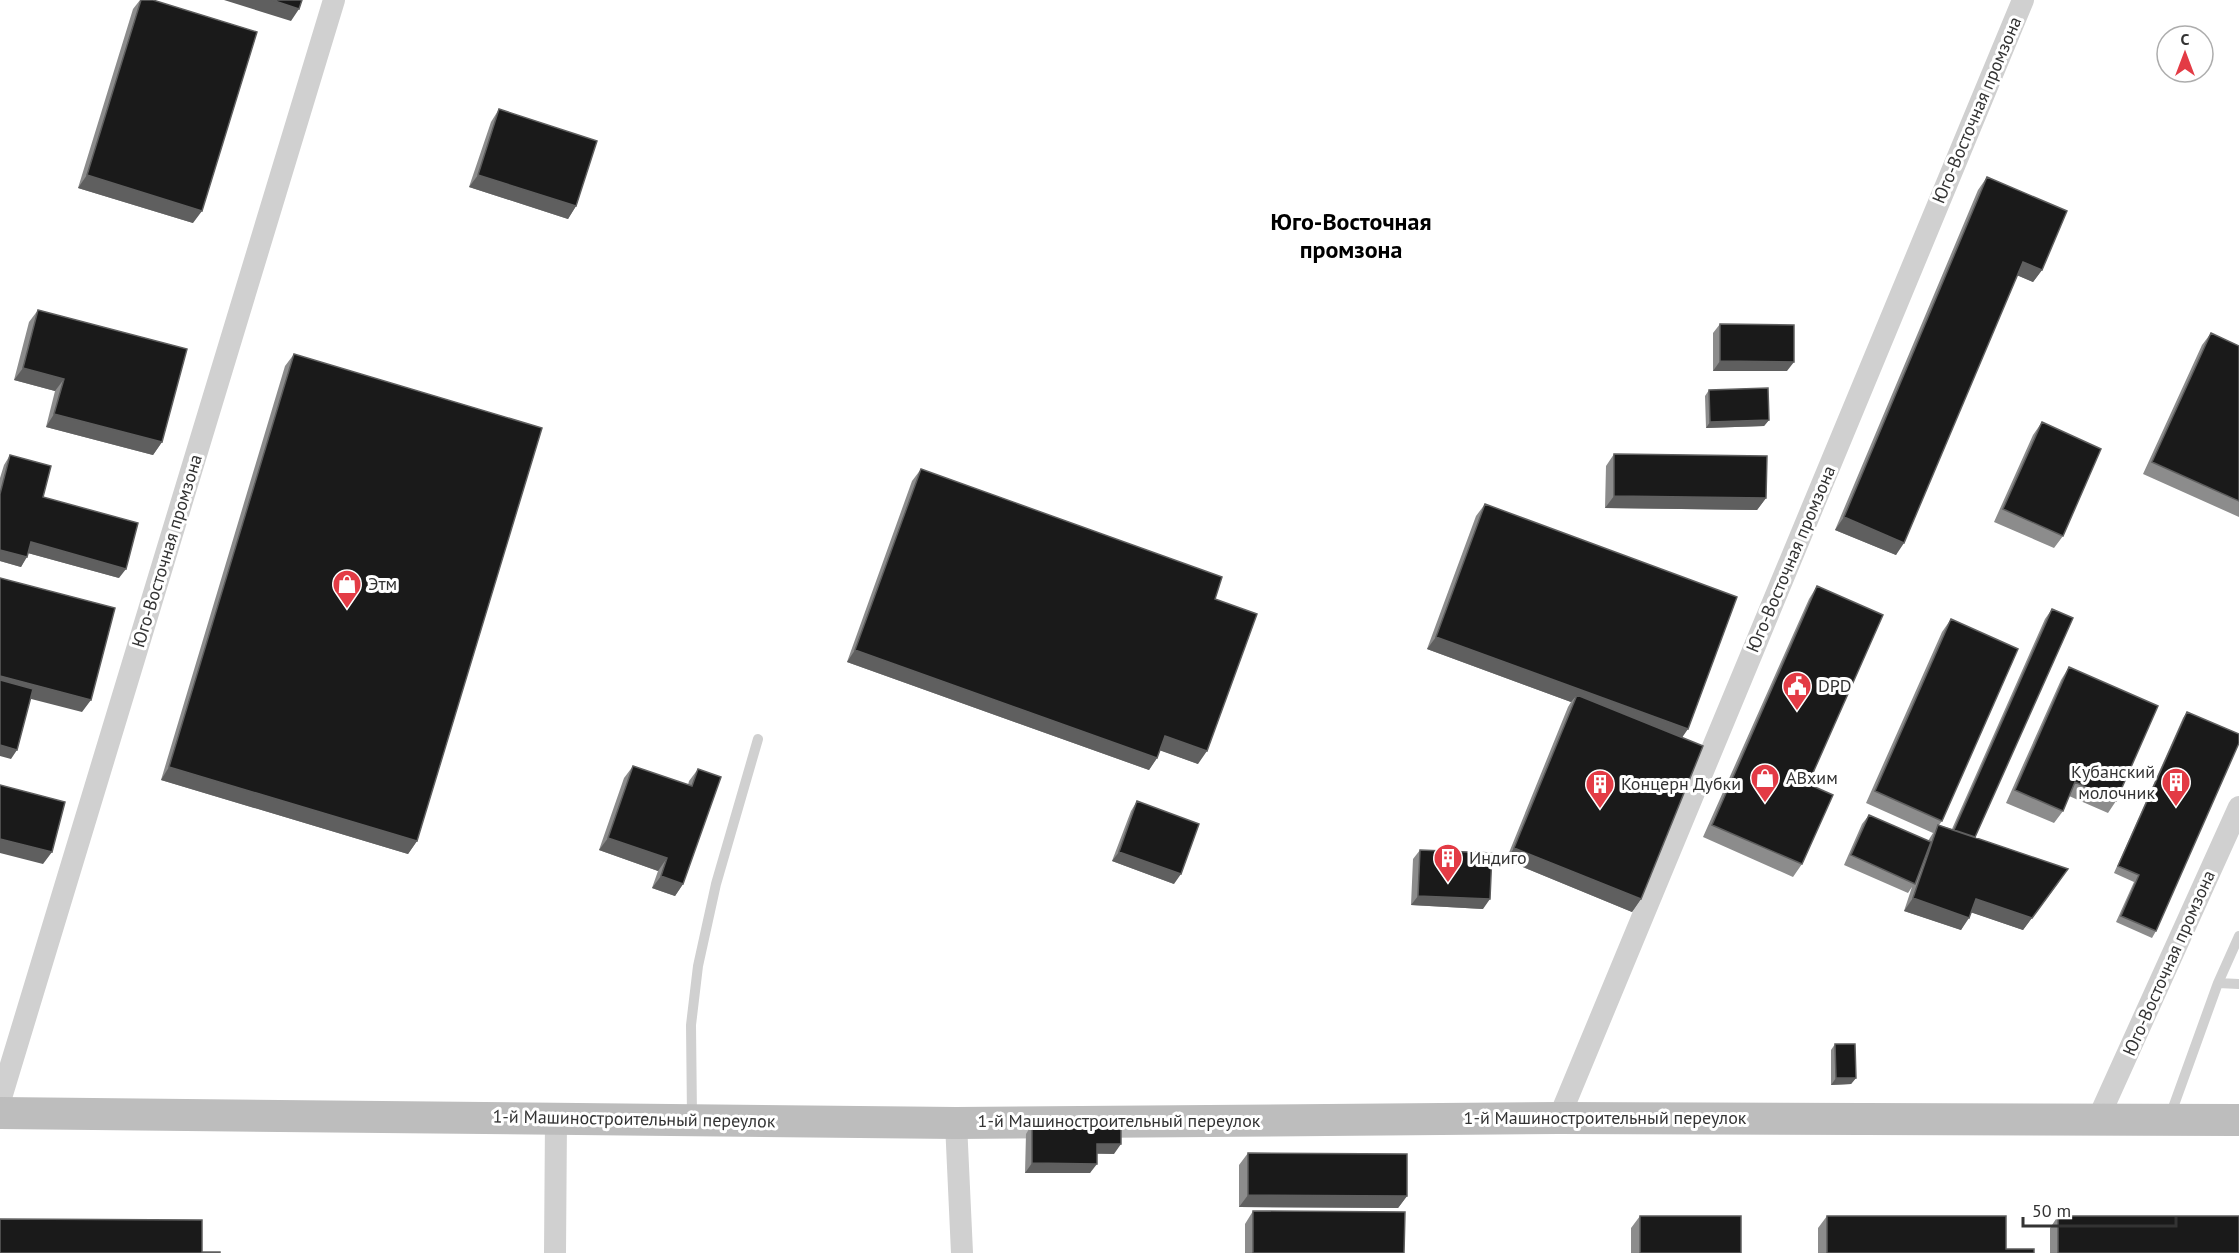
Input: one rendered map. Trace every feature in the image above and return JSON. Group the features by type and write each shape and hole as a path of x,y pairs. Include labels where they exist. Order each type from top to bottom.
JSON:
{"street":[{"name":"Юго-Восточная промзона","path":"0,1101 334,0"},
{"name":"Юго-Восточная промзона","path":"1559,1118 2023,0"},
{"name":"Юго-Восточная промзона","path":"2098,1119 2239,807"},
{"name":"1-й Машиностроительный переулок","path":"0,1113 956,1123 1559,1118 2239,1120"},
{"path":"555,1253 556,1119"},
{"path":"956,1123 963,1253"}],"lane":[{"path":"692,1120 691,1025 698,966 716,884 758,739"},
{"path":"2169,1119 2218,983 2239,936"},
{"path":"2218,983 2239,984"}],"building":[{"path":"141,0 153,0 257,32 202,211 87,175"},
{"path":"272,0 302,0 299,9"},
{"path":"499,109 597,141 576,206 478,175"},
{"path":"1987,177 2067,211 2042,270 2023,262 1904,543 1844,517"},
{"path":"38,310 187,349 162,442 54,414 64,379 23,368"},
{"path":"1720,324 1794,325 1794,362 1720,361"},
{"path":"2211,333 2239,346 2239,501 2152,462"},
{"name":"Этм","path":"294,354 542,428 417,841 169,767"},
{"path":"1768,388 1769,420 1710,422 1709,390"},
{"path":"2042,422 2101,449 2063,536 2003,509"},
{"path":"1614,454 1767,456 1766,498 1614,496"},
{"path":"10,455 51,466 43,497 138,523 126,569 31,542 27,557 0,550 0,494"},
{"path":"921,469 1222,577 1215,599 1257,614 1207,751 1165,736 1157,758 855,650"},
{"path":"1485,504 1737,597 1688,729 1436,637"},
{"path":"0,578 115,608 91,700 0,676"},
{"name":"DPD","path":"1817,586 1883,615 1808,784 1833,795 1802,864 1712,825"},
{"path":"2052,609 2073,618 1975,837 1954,830"},
{"path":"1951,619 2018,649 1942,821 1875,791"},
{"path":"2069,667 2158,706 2116,801 2075,782 2063,811 2015,790"},
{"path":"0,680 33,689 17,750 0,745"},
{"name":"Концерн Дубки","path":"1577,695 1703,746 1641,899 1514,848"},
{"name":"Кубанский молочник","path":"2187,712 2239,734 2239,743 2156,931 2121,916 2139,875 2118,866"},
{"path":"633,766 692,786 698,769 721,777 683,884 661,876 667,858 608,838"},
{"path":"0,785 65,802 52,852 0,839"},
{"path":"1137,801 1199,824 1181,874 1119,852"},
{"path":"1869,815 1931,842 1915,884 1851,855"},
{"path":"1938,825 2068,869 2032,918 1976,899 1969,918 1913,898"},
{"name":"Индиго","path":"1420,850 1492,853 1490,899 1418,896"},
{"path":"1835,1044 1855,1044 1856,1078 1836,1078"},
{"path":"1032,1124 1121,1125 1121,1144 1097,1144 1097,1164 1032,1163"},
{"path":"1248,1153 1407,1154 1407,1196 1248,1195"},
{"path":"1253,1211 1405,1212 1404,1253 1253,1253"},
{"path":"1640,1216 1741,1216 1741,1253 1640,1253"},
{"path":"1827,1216 2006,1216 2006,1249 2034,1249 2034,1253 1827,1253"},
{"path":"2058,1216 2239,1216 2239,1253 2058,1253"},
{"path":"0,1219 202,1220 202,1252 220,1253 0,1253"}],"place":[{"name":"Этм","path":"347,610"},
{"name":"DPD","path":"1797,712"},
{"name":"АВхим","path":"1765,804"},
{"name":"Кубанский молочник","path":"2176,808"},
{"name":"Концерн Дубки","path":"1600,810"},
{"name":"Индиго","path":"1448,884"}],"district":[{"name":"Юго-Восточная промзона","path":"1351,236"}]}
